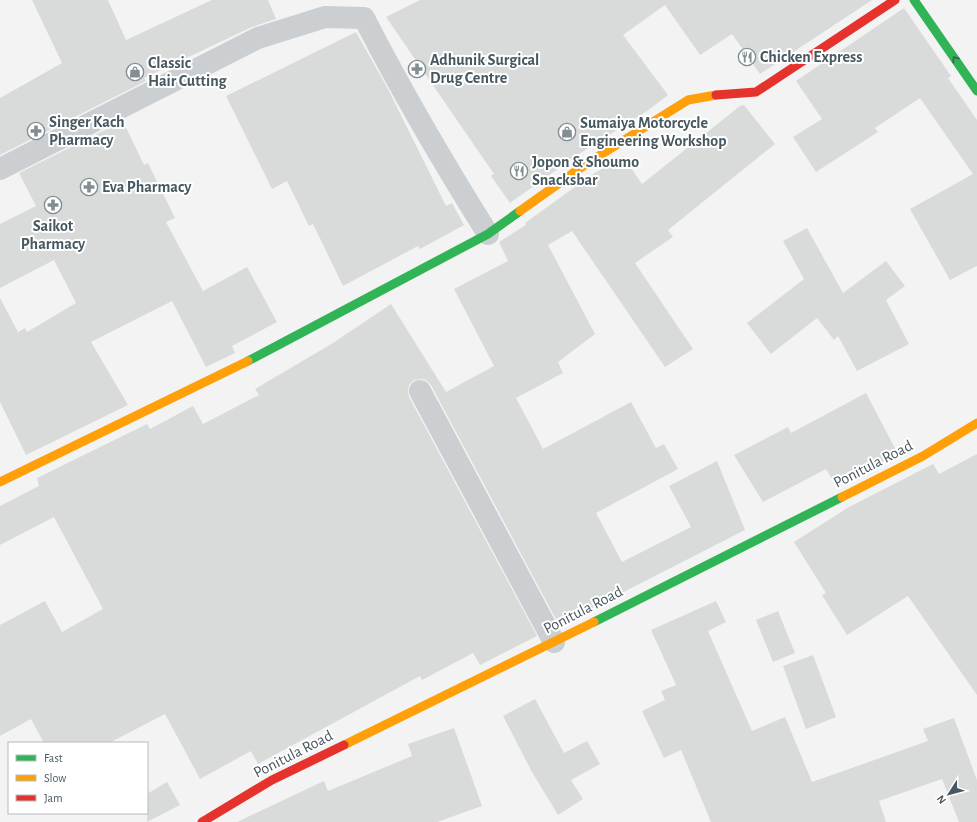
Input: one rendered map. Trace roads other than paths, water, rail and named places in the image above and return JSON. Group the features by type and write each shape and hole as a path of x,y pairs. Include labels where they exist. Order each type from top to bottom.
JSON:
{"street":[{"path":"0,482 264,352 488,234 586,164 688,100 715,95 756,92 894,0"},
{"path":"914,0 977,91"},
{"path":"0,169 258,38 324,17 361,9 393,72 488,234"},
{"path":"420,391 554,642"},
{"name":"Ponitula Road","path":"202,822 272,780 422,708 923,456 977,423"}],"place":[{"name":"Chicken Express","path":"747,57"},
{"name":"Adhunik Surgical Drug Centre","path":"417,69"},
{"name":"Classic Hair Cutting","path":"135,72"},
{"name":"Singer Kach Pharmacy","path":"36,131"},
{"name":"Sumaiya Motorcycle Engineering Workshop","path":"567,132"},
{"name":"Jopon & Shoumo Snacksbar","path":"519,171"},
{"name":"Eva Pharmacy","path":"89,187"},
{"name":"Saikot Pharmacy","path":"53,205"}]}
